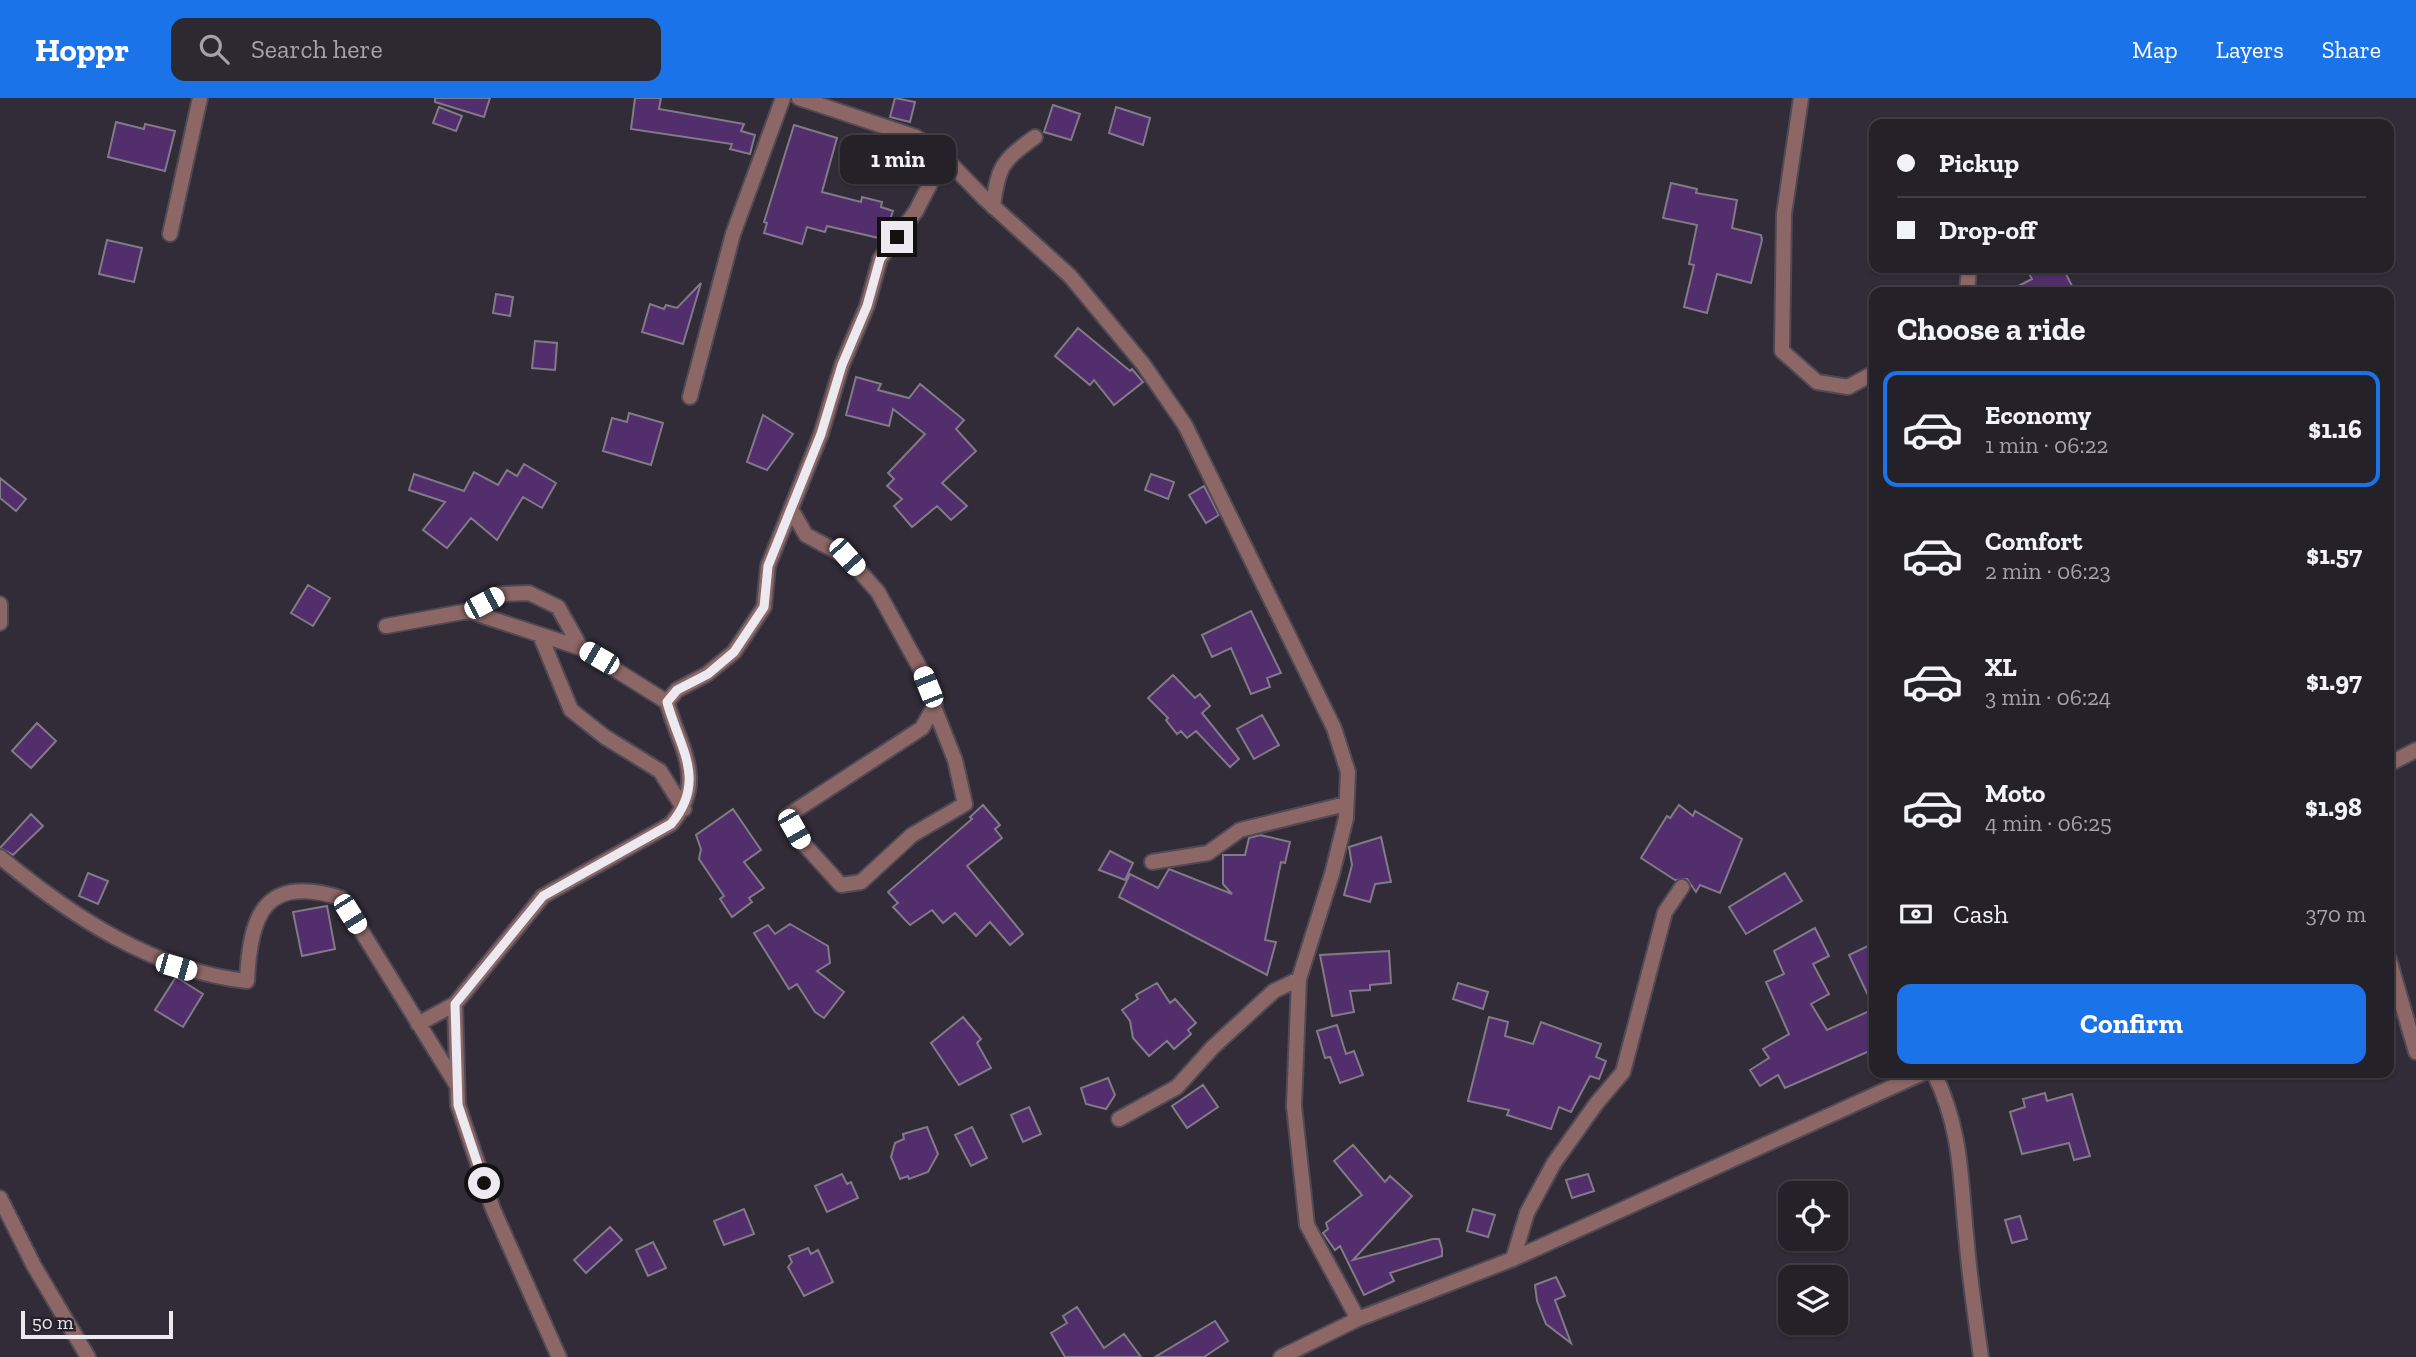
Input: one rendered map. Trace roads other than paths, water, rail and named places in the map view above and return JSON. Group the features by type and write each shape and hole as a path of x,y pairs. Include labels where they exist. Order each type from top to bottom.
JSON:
{"street":[{"path":"170,234 200,98"},
{"path":"690,397 733,234 783,98"},
{"path":"799,98 916,137 944,157 993,207 1070,276 1143,364 1185,425 1334,728 1348,772 1346,804 1332,874 1299,979 1294,1106 1307,1225 1358,1319"},
{"path":"1801,98 1784,214 1782,351 1817,382 1847,387 1869,376"},
{"path":"993,207 997,180 1007,158 1035,137"},
{"path":"667,702 677,690 708,674 734,652 764,607 768,566 821,434 842,365 867,306 880,259 916,211 944,157"},
{"path":"792,511 806,535 847,557 878,592 921,670 956,760 965,804 912,835 861,882 841,886 802,842 787,816 922,728 934,707"},
{"path":"386,626 468,611 501,594 529,593 558,607 581,648"},
{"path":"0,604 0,623"},
{"path":"418,1024 455,1004 543,896 671,824 684,809 689,783 689,759 667,702 581,648 468,611"},
{"path":"540,635 571,710 605,737 660,771 684,809"},
{"path":"2394,761 2416,750"},
{"path":"1153,862 1208,853 1240,830 1346,804"},
{"path":"0,857 53,898 127,943 176,967 214,977 247,981 250,938 271,900 290,889 316,890 341,898 457,1087"},
{"path":"1513,1259 1527,1213 1553,1163 1623,1072 1665,912 1682,887"},
{"path":"2394,976 2416,1052"},
{"path":"1119,1119 1177,1087 1213,1046 1274,991 1299,979"},
{"path":"455,1004 458,1105 493,1209 559,1357"},
{"path":"1281,1357 1358,1319 1513,1259 1912,1078"},
{"path":"1936,1078 1948,1102 1962,1161 1966,1244 1981,1357"},
{"path":"0,1198 34,1266 88,1357"}]}
